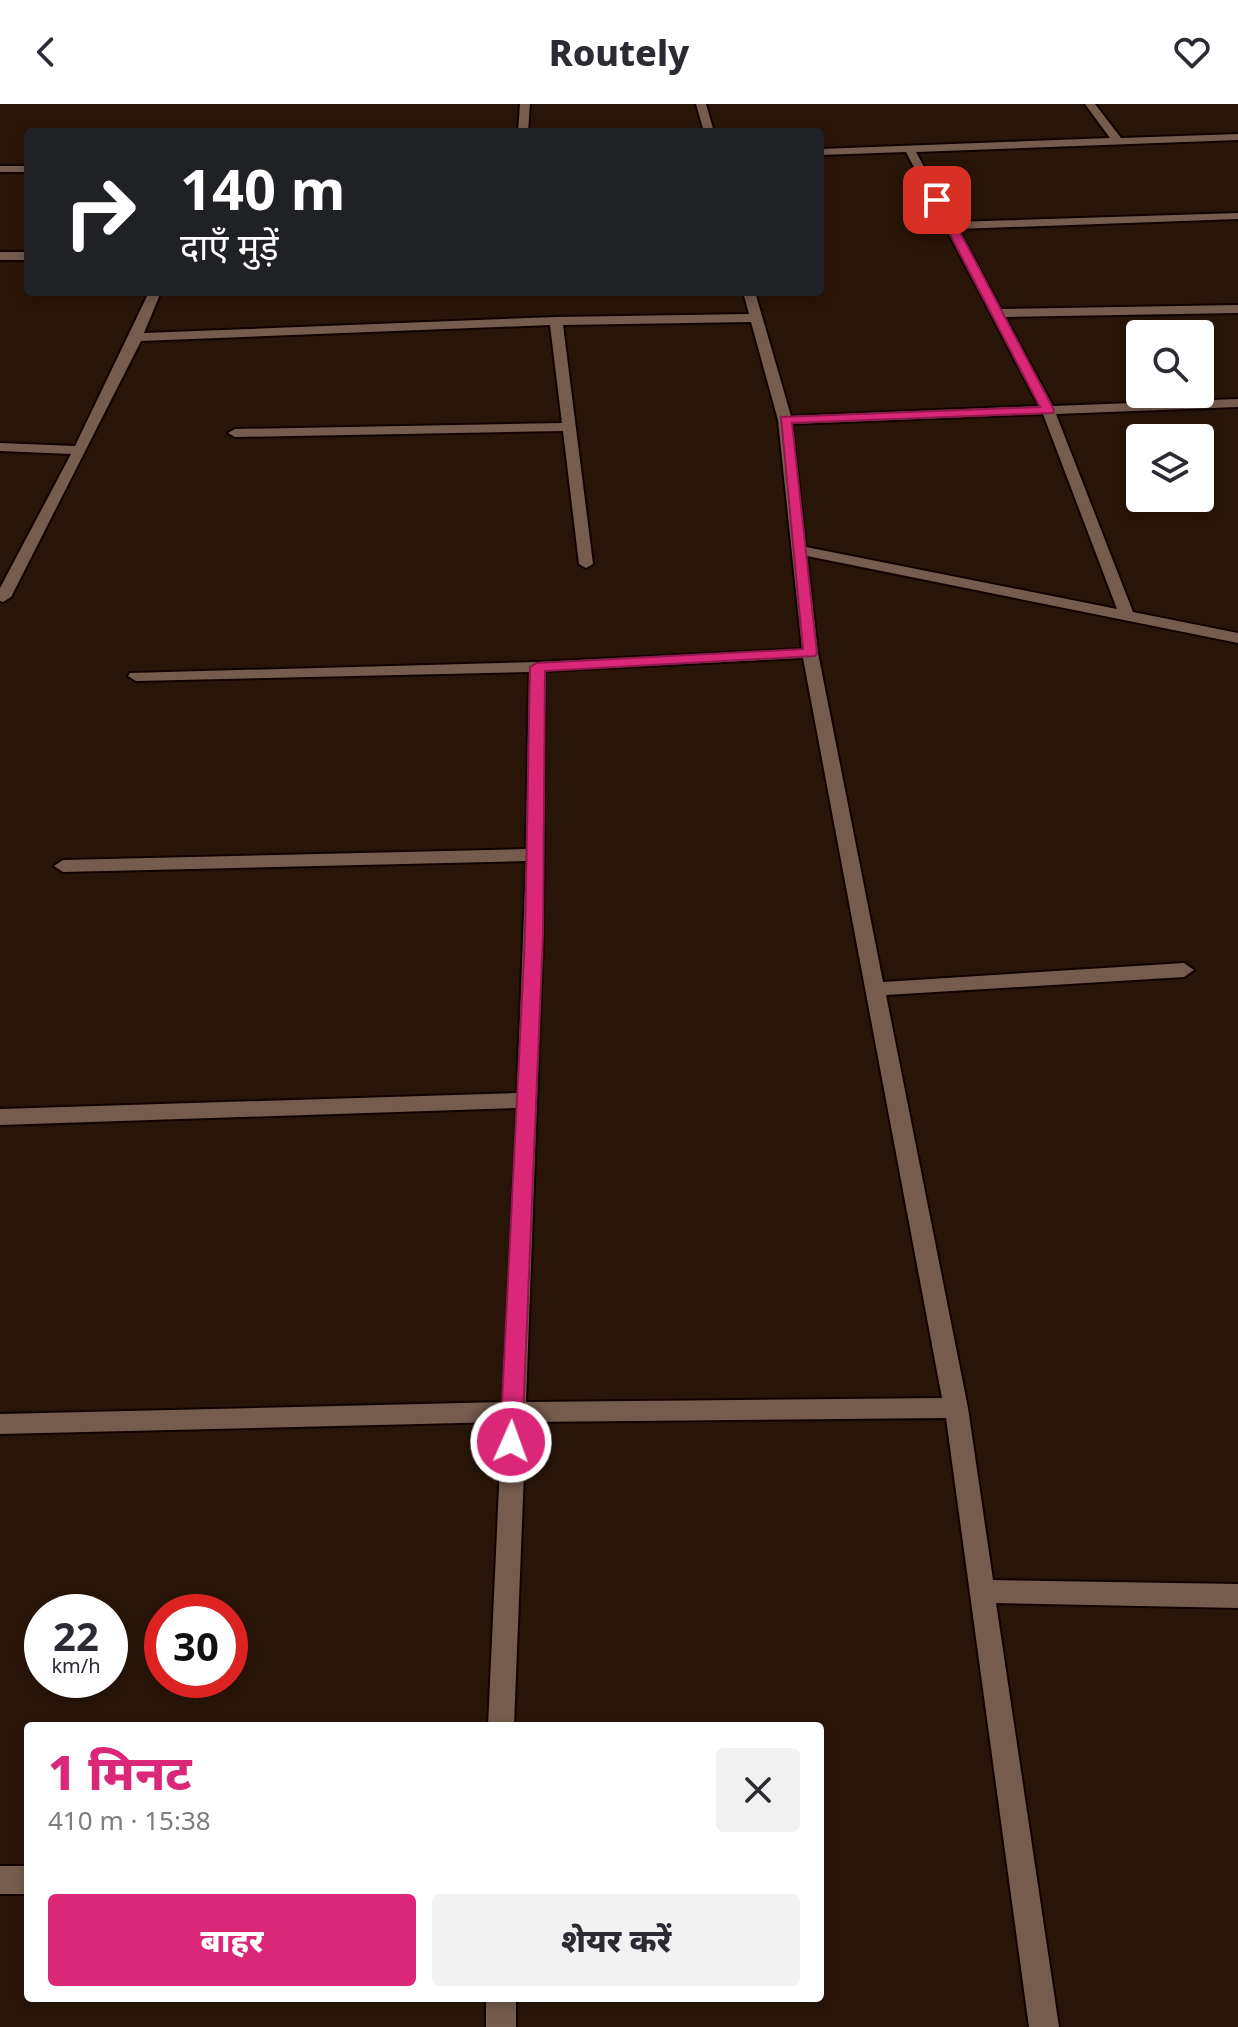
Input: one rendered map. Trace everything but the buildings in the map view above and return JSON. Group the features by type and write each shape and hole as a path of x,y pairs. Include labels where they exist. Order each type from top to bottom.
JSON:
{"street":[{"path":"523,128 525,104"},
{"path":"701,104 708,128"},
{"path":"1090,104 1116,139"},
{"path":"824,152 1238,137"},
{"path":"909,148 1048,410 1127,616"},
{"path":"0,169 24,169"},
{"path":"952,226 1238,216"},
{"path":"0,256 24,256"},
{"path":"1,598 80,450 153,296"},
{"path":"750,296 785,420 810,653 956,1408 1044,2027"},
{"path":"997,313 1238,309"},
{"path":"136,337 556,321 755,318"},
{"path":"556,321 586,564"},
{"path":"785,420 1238,403"},
{"path":"235,433 568,427"},
{"path":"0,447 80,450"},
{"path":"799,550 1238,638"},
{"path":"136,676 537,667 810,653"},
{"path":"501,1722 527,1100 537,667"},
{"path":"63,866 535,855"},
{"path":"875,989 1184,970"},
{"path":"0,1117 527,1100"},
{"path":"0,1424 512,1412 956,1408"},
{"path":"982,1591 1238,1596"},
{"path":"0,1880 24,1880"},
{"path":"501,2002 501,2027"}],"route":[{"path":"511,1442 534,936 537,667 810,653 785,420 1048,410 937,200"}]}
